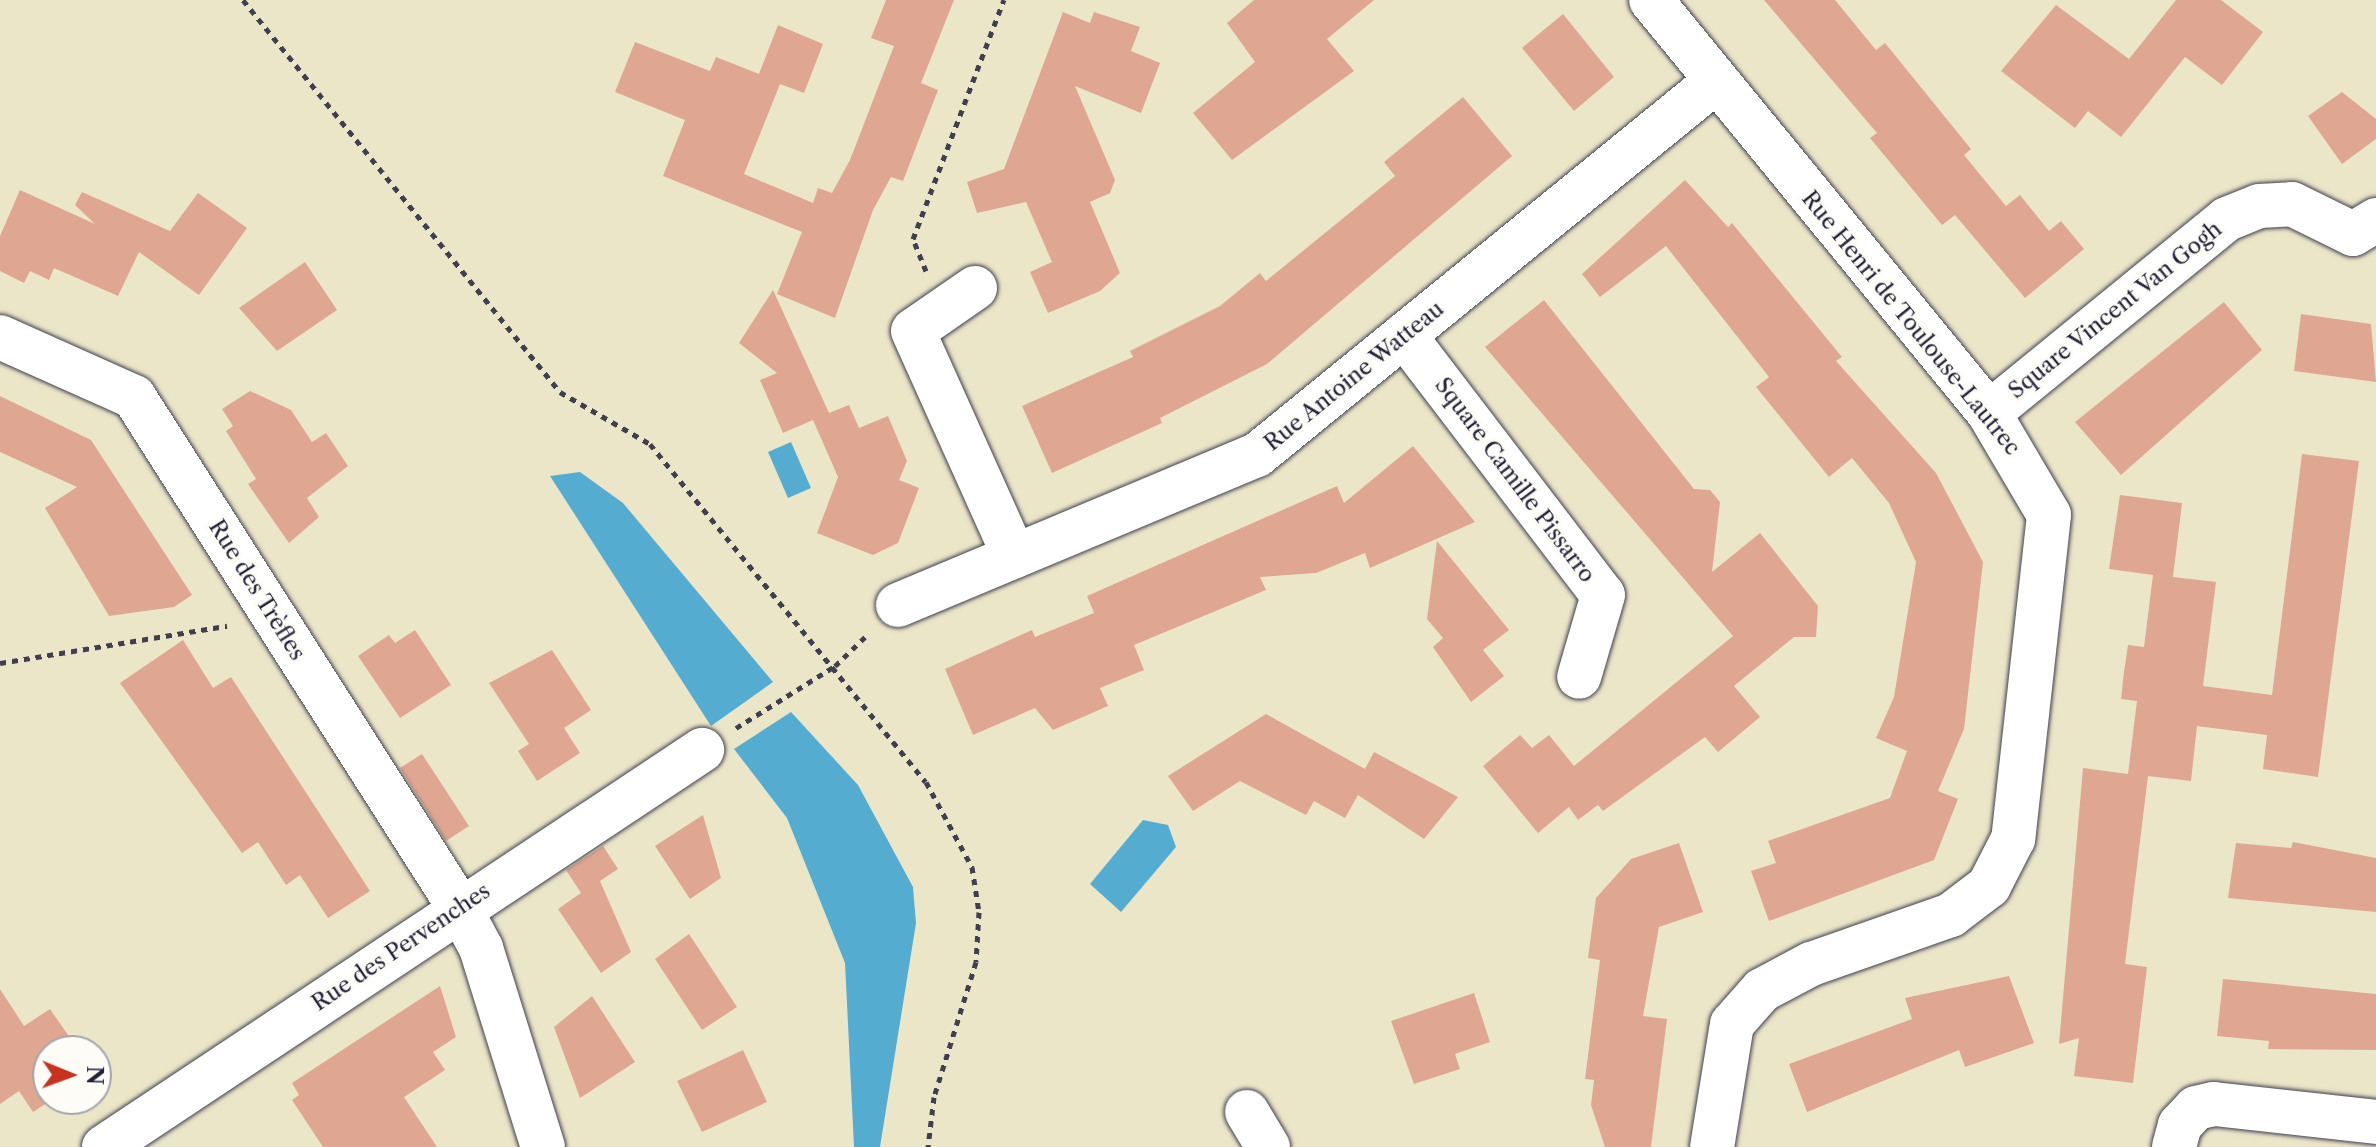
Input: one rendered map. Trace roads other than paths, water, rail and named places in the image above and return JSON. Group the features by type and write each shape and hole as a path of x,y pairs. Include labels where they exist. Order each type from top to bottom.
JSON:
{"street":[{"name":"Rue Henri de Toulouse-Lautrec","path":"1651,0 1715,82 1989,413 2049,515 2013,839 1989,886 1951,915 1811,964 1762,990 1732,1024 1712,1147"},
{"name":"Rue Antoine Watteau","path":"898,605 1257,455 1715,82"},
{"name":"Square Vincent Van Gogh","path":"1989,413 2227,219 2259,206 2292,204 2353,234 2376,220"},
{"path":"959,300 913,331 1014,556"},
{"name":"Square Camille Pissarro","path":"1404,335 1603,595 1579,677"},
{"name":"Rue des Trèfles","path":"0,337 134,397 459,907 481,948 543,1147"},
{"name":"Rue des Pervenches","path":"104,1147 459,907 702,750"},
{"path":"2174,1147 2180,1125 2196,1108 2214,1104 2376,1122"}],"water":[{"path":"791,442 811,488 788,498 768,452"},
{"path":"580,472 623,503 773,682 711,726 550,476"},
{"path":"791,712 858,785 913,887 916,923 880,1147 854,1147 845,963 787,818 734,749"},
{"path":"1143,820 1168,825 1176,847 1121,912 1090,884"}]}
